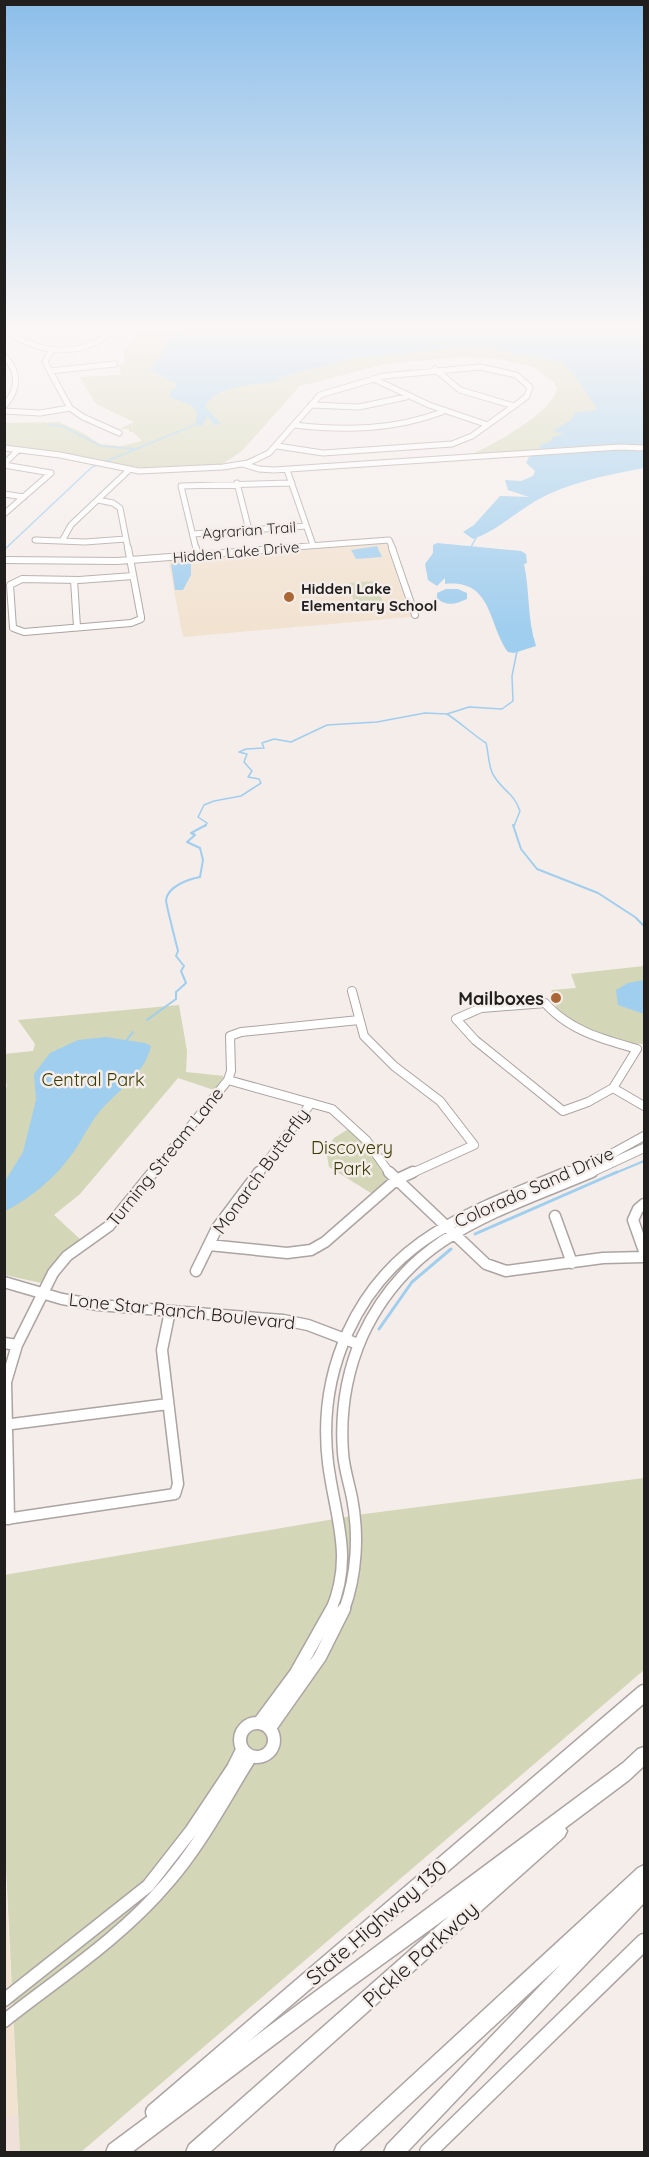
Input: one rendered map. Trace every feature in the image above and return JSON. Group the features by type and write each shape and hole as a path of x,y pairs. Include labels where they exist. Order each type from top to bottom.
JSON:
{"highway":[{"name":"Pickle Parkway","path":"196,2152 645,1755"},
{"path":"116,2152 628,1769"},
{"path":"344,2152 645,1874"},
{"path":"394,2152 645,1890"}],"main road":[{"name":"State Highway 130","path":"108,2152 645,1693"},
{"path":"428,2152 645,1942"}],"street":[{"path":"109,429 119,433"},
{"path":"4,448 130,469 167,471 243,464 263,457 277,446 291,429"},
{"path":"277,446 323,453 452,444 482,429"},
{"path":"452,444 464,457"},
{"path":"230,466 287,470 619,447 645,448"},
{"path":"4,465 18,450"},
{"path":"243,464 259,469"},
{"path":"4,465 51,473 4,514"},
{"path":"62,541 71,525 130,469"},
{"path":"287,470 313,545"},
{"path":"237,483 249,530"},
{"path":"198,556 181,486 291,483"},
{"path":"4,494 24,497"},
{"path":"98,500 113,503 120,508 129,560 133,576 141,619 131,623 77,627 20,631 14,628 10,585 15,581 26,578 74,580 133,576"},
{"name":"Agrarian Trail","path":"193,534 306,526"},
{"path":"35,540 98,542 126,539"},
{"name":"Hidden Lake Drive","path":"4,560 129,560 389,540 400,565 401,578 415,615"},
{"path":"74,580 77,627"},
{"path":"209,1245 286,1253 311,1250 325,1242 396,1180 474,1145 440,1101 394,1066 364,1036 352,991"},
{"path":"545,1002 554,1014 578,1030 637,1049 613,1088 588,1102 563,1112 515,1070 475,1040 456,1019 481,1008 545,1002"},
{"name":"Turning Stream Lane","path":"7,1519 6,1382 17,1345 53,1273 67,1256 109,1226 228,1080 231,1071 230,1036 241,1032 359,1020"},
{"path":"228,1080 332,1109 367,1141 382,1166 396,1180 486,1264 496,1269 506,1271 603,1258 645,1257"},
{"path":"613,1088 645,1106"},
{"name":"Monarch Butterfly","path":"196,1271 229,1211 310,1103"},
{"name":"Colorado Sand Drive","path":"264,1725 323,1649 343,1615 341,1530 334,1504 326,1449 326,1408 343,1338 360,1307 391,1269 420,1243 445,1226 611,1154 645,1136"},
{"name":"Colorado Sand Drive","path":"341,1600 353,1577 353,1505 343,1456 341,1433 343,1397 350,1364 366,1327 397,1281 415,1261 453,1233 475,1221 645,1148"},
{"path":"645,1204 633,1213 632,1219 645,1251"},
{"path":"555,1216 572,1263"},
{"name":"Lone Star Ranch Boulevard","path":"4,1282 44,1294 98,1305 283,1320 308,1325 358,1344"},
{"path":"7,1519 175,1494 178,1484 162,1350 170,1311"},
{"path":"4,1343 17,1345"},
{"path":"6,1425 168,1404"},
{"path":"248,1725 264,1725 274,1738 272,1749 263,1756 247,1753 239,1739 244,1729 248,1725"},
{"path":"4,2000 148,1886 191,1831 233,1767 247,1753"},
{"path":"4,2021 118,1931 154,1898 184,1861 247,1753"}],"shaded area":[{"name":"Hidden Lake Elementary School","path":"386,542 396,564 397,577 411,617 183,637 168,559"},
{"path":"4,1847 18,2114 5,2117 4,2117"},
{"path":"18,2114 20,2152 5,2152 5,2116"}],"green space":[{"path":"5,429 74,429 100,444 121,446 142,441 133,432 129,432 129,429 119,429 262,429 242,451 221,465 144,468 5,446"},
{"path":"517,429 644,429 644,447 469,455"},
{"path":"375,581 385,608 357,610 348,583"},
{"path":"644,966 644,1044 624,1043 577,1025 556,1010 556,1002 550,996 552,990 576,988 571,974"},
{"name":"Central Park","path":"179,1005 187,1051 186,1072 224,1076 214,1090 178,1078 80,1194 54,1215 81,1240 70,1248 41,1283 5,1275 4,1088 7,1087 4,1054 33,1051 35,1044 18,1020"},
{"name":"Discovery Park","path":"350,1128 351,1133 361,1138 387,1178 387,1182 371,1193 329,1167 326,1150 334,1138"},
{"path":"644,1478 644,1670 81,2152 20,2152 5,1847 4,1575 364,1514"}],"water":[{"path":"557,429 644,429 644,445 610,444 540,449 540,445 550,442 553,437 564,434 553,431"},
{"path":"597,450 644,450 644,468 596,478 561,489 539,499 493,529 473,539 463,532 474,525 500,496 529,497 508,490 505,480 521,481 533,476 535,471 526,463 529,457"},
{"path":"437,543 521,551 526,554 527,563 524,564 531,626 536,646 514,653 508,652 481,596 461,584 445,584 445,578 437,586 428,580 425,564 433,553 433,545"},
{"path":"377,546 382,557 356,559 351,550"},
{"path":"191,562 191,575 183,590 175,590 171,564"},
{"path":"446,589 458,589 467,593 467,599 455,603 444,603 437,598 437,593"},
{"path":"644,980 644,1014 618,1005 616,990 628,983"},
{"path":"106,1037 145,1043 151,1046 148,1056 137,1074 92,1121 66,1163 33,1194 5,1211 5,1181 23,1152 36,1100 34,1074 50,1053 78,1040"}],"waterway":[{"path":"67,429 101,446 135,449"},
{"path":"102,463 186,429"},
{"path":"4,550 92,467 97,465"},
{"path":"471,547 477,536"},
{"path":"447,714 469,707 502,709 513,701 512,676 517,651"},
{"path":"205,825 207,823 198,817 204,805 241,796 261,783 259,779 248,777 252,771 244,762 247,754 239,752 246,749 264,748 262,743 274,739 291,742 327,725 377,722 425,713 447,714"},
{"path":"447,714 486,743 492,772 497,781 515,800 520,811 514,826"},
{"path":"147,1020 176,999 176,992 186,983 181,971 184,966 176,956 178,951 166,900 175,887 185,881 200,877 203,860 200,848 187,842 195,835 191,833 205,825"},
{"path":"513,825 521,849 537,869 598,893 635,917 644,926"},
{"path":"126,1041 133,1032"},
{"path":"613,1174 644,1161"},
{"path":"475,1234 617,1172"},
{"path":"379,1329 412,1282 451,1249"}],"place":[{"name":"Hidden Lake Elementary School","path":"289,597"},
{"name":"Mailboxes","path":"556,998"}]}
